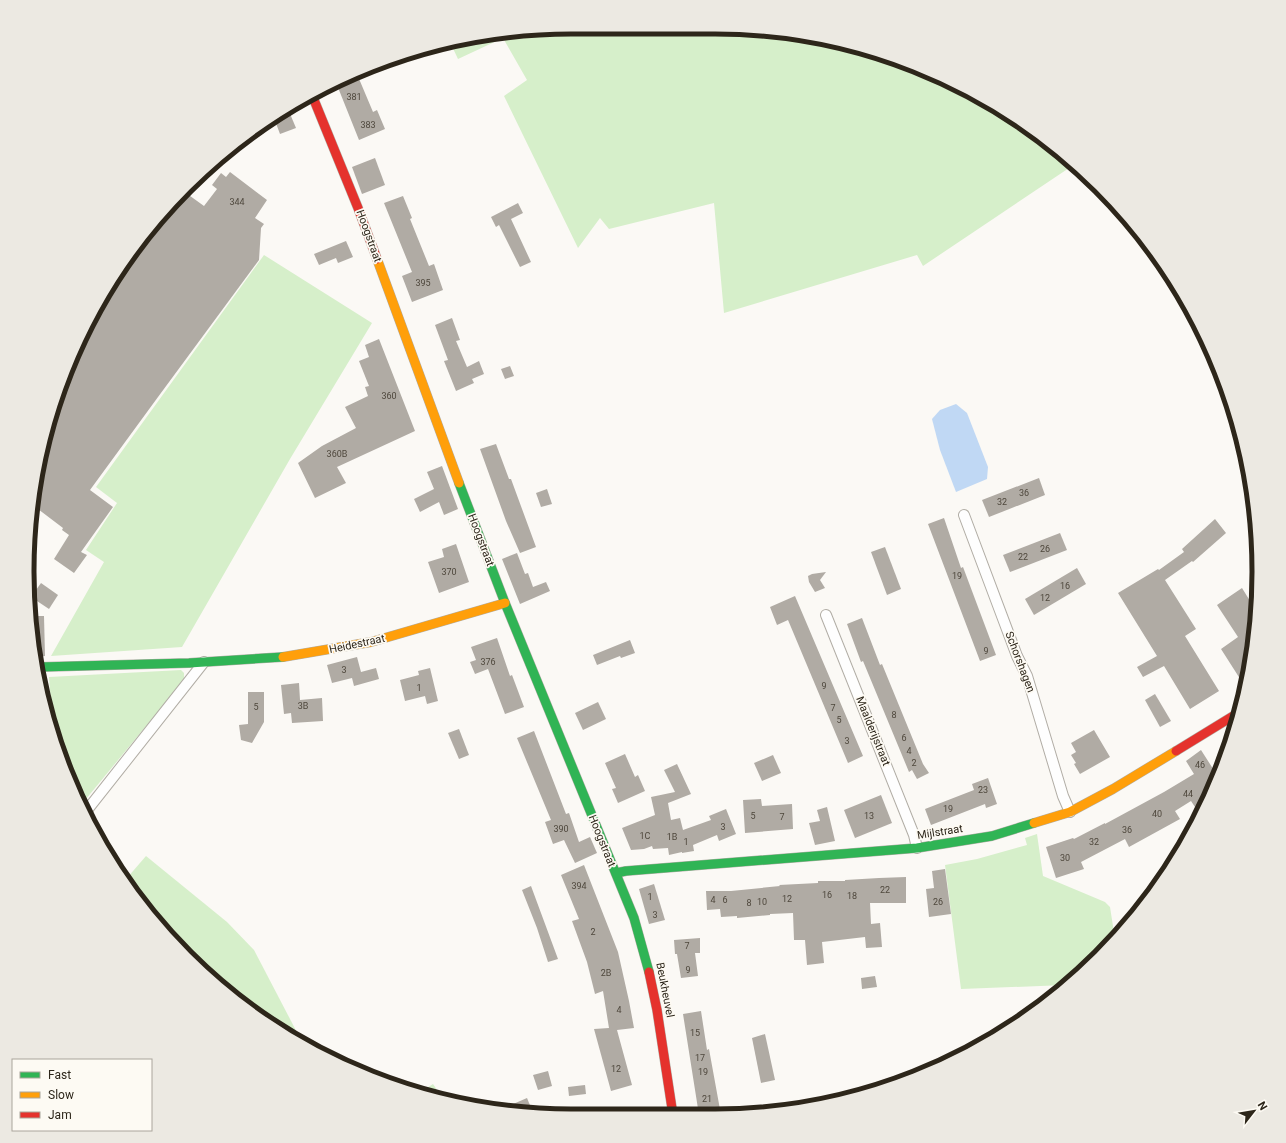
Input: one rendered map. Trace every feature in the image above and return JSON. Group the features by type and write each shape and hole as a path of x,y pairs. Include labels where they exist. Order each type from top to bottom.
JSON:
{"street":[{"name":"Hoogstraat","path":"314,100 360,202 465,501 505,603 616,873"},
{"name":"Schorshagen","path":"964,515 1017,656 1027,676 1070,812"},
{"name":"Heidestraat","path":"43,667 288,658 371,642 505,603"},
{"name":"Maalderijstraat","path":"826,615 900,800 917,848"},
{"path":"89,808 204,662"},
{"name":"Mijlstraat","path":"616,873 673,867 917,848 992,836 1070,812 1113,790 1232,717"},
{"name":"Beukheuvel","path":"616,873 634,918 652,982 672,1109"}],"green space":[{"path":"572,34 714,34 750,35 819,44 854,52 887,63 952,89 1013,125 1042,145 1070,168 923,266 917,255 724,313 714,203 609,229 600,218 578,248 504,96 527,80 503,39 536,35"},
{"path":"501,39 458,59 453,47"},
{"path":"264,255 372,323 290,459 182,647 51,656 104,562 86,550 117,503 96,487"},
{"path":"181,670 184,673 184,680 85,800 75,777 52,711 49,677"},
{"path":"1037,834 1043,876 1105,902 1110,907 1114,932 1095,952 1058,985 961,989 945,865 977,859 1027,845 1025,838"},
{"path":"146,856 227,922 254,950 298,1034 244,998 191,952 145,899 129,876"},
{"path":"433,1084 439,1093 432,1091 425,1089"}],"water":[{"path":"956,404 967,413 988,467 987,479 956,492 940,450 932,419 940,410"}],"building":[{"path":"359,78 373,112 377,110 385,129 359,140 338,87"},
{"path":"290,114 296,128 280,134 276,123"},
{"path":"375,158 385,185 362,194 352,167"},
{"path":"230,172 267,200 255,218 264,224 261,228 259,260 90,490 113,507 81,552 87,555 74,573 54,559 69,535 62,530 63,528 38,509 44,467 52,432 75,366 89,334 106,303 145,244 188,194 204,206 217,189 212,185 221,173 226,177"},
{"path":"403,196 412,218 410,219 429,266 434,264 443,290 412,302 402,276 412,272 384,203"},
{"path":"518,203 523,213 511,219 531,262 520,267 499,225 496,227 491,217"},
{"path":"346,241 353,257 338,263 336,258 319,265 314,254"},
{"path":"452,318 460,340 456,341 467,367 479,361 484,374 472,379 474,383 456,391 444,361 448,360 435,325"},
{"path":"379,339 415,431 337,467 346,483 315,498 298,463 322,446 356,428 345,407 368,396 365,387 369,386 359,361 369,357 365,345"},
{"path":"510,366 514,376 505,379 501,369"},
{"path":"496,444 509,479 511,479 536,547 520,553 506,521 480,449"},
{"path":"442,466 458,509 444,515 439,502 420,512 414,499 434,489 427,472"},
{"path":"1039,478 1045,495 989,517 982,500"},
{"path":"547,489 552,504 541,507 536,493"},
{"path":"944,518 961,568 963,567 996,655 980,661 928,524"},
{"path":"1215,519 1226,533 1193,562 1192,561 1165,580 1196,629 1185,636 1219,691 1190,709 1164,666 1143,677 1137,667 1157,656 1118,593 1158,569 1159,570 1184,552 1182,549"},
{"path":"1060,533 1067,550 1010,572 1003,555"},
{"path":"456,544 469,582 439,593 428,562 444,557 442,549"},
{"path":"885,547 901,589 887,595 871,552"},
{"path":"517,553 525,574 528,573 533,587 546,582 550,591 520,604 502,559"},
{"path":"1077,568 1086,584 1034,615 1025,599"},
{"path":"826,572 820,580 825,588 815,592 809,582 808,576"},
{"path":"41,583 58,595 49,609 35,600 35,592"},
{"path":"1242,588 1251,603 1241,680 1221,649 1238,637 1217,605"},
{"path":"795,596 863,756 848,763 788,620 777,625 770,607"},
{"path":"36,616 44,616 45,656 41,657"},
{"path":"862,618 880,665 882,664 923,764 929,773 917,779 912,770 909,772 863,661 861,662 847,624"},
{"path":"497,638 510,676 512,675 524,707 505,714 488,669 475,674 470,662 476,660 471,647"},
{"path":"630,640 635,653 621,658 620,656 597,665 593,655"},
{"path":"357,657 361,672 376,668 379,679 354,686 352,678 332,683 327,665"},
{"path":"430,668 438,701 427,704 425,696 405,701 400,680 419,675 418,671"},
{"path":"299,683 300,700 322,698 323,721 292,723 291,713 284,714 281,685"},
{"path":"248,692 264,692 264,722 252,743 241,740 239,725 248,724"},
{"path":"1155,694 1171,721 1160,727 1145,700"},
{"path":"598,702 606,719 583,730 575,713"},
{"path":"459,729 469,755 459,759 448,733"},
{"path":"1094,730 1110,757 1080,774 1071,755 1076,752 1071,743"},
{"path":"534,731 566,814 569,813 579,842 590,837 597,853 575,863 564,840 553,844 545,822 551,820 517,738"},
{"path":"1201,750 1214,770 1199,805 1195,807 1191,801 1175,811 1180,819 1129,847 1125,839 1081,862 1084,869 1056,878 1046,847 1073,838 1074,839 1105,824 1194,774 1186,761"},
{"path":"625,754 635,777 638,775 645,791 618,803 612,789 616,788 605,763"},
{"path":"773,755 781,773 762,781 754,763"},
{"path":"677,764 691,794 668,803 671,820 680,818 683,830 711,820 709,816 726,809 736,834 719,841 717,835 693,845 694,851 669,855 668,848 653,849 652,846 644,849 631,850 622,828 655,815 651,797 675,792 664,770"},
{"path":"988,778 997,804 986,808 985,804 931,825 925,809 974,790 972,784"},
{"path":"881,795 892,823 855,838 844,810"},
{"path":"761,799 762,806 792,804 793,829 745,833 743,800"},
{"path":"827,807 835,841 815,845 809,823 820,821 817,810"},
{"path":"584,865 618,952 634,1028 617,1030 632,1085 611,1091 594,1029 609,1028 603,991 595,994 587,962 572,921 579,919 561,875"},
{"path":"945,869 951,914 929,917 926,889 934,888 932,871"},
{"path":"906,877 906,903 870,903 871,924 880,923 882,947 866,948 865,937 822,942 824,963 807,965 805,940 794,940 793,913 737,918 737,916 721,917 720,909 707,910 706,891 731,891 780,886 779,885 818,883 818,881 845,881"},
{"path":"654,884 665,920 649,924 639,889"},
{"path":"531,886 558,959 548,962 537,928 522,890"},
{"path":"700,938 700,953 695,953 698,976 681,978 677,954 675,954 674,940"},
{"path":"875,976 877,987 862,989 861,978"},
{"path":"701,1011 707,1050 709,1049 720,1109 698,1109 683,1014"},
{"path":"765,1034 775,1080 761,1083 752,1038"},
{"path":"548,1071 552,1086 538,1090 533,1075"},
{"path":"585,1085 586,1094 569,1096 568,1087"},
{"path":"527,1098 531,1107 511,1105"}],"traffic: fast":[{"path":"459,483 505,603 634,918 649,972"},
{"path":"43,667 189,663 283,657"},
{"path":"616,873 917,848 992,836 1034,823"}],"traffic: slow":[{"path":"377,259 459,483"},
{"path":"283,657 371,642 505,603"},
{"path":"1034,823 1070,812 1113,789 1176,751"}],"traffic: jam":[{"path":"314,100 377,259"},
{"path":"1176,751 1232,717"},
{"path":"649,972 657,1010 672,1109"}]}
